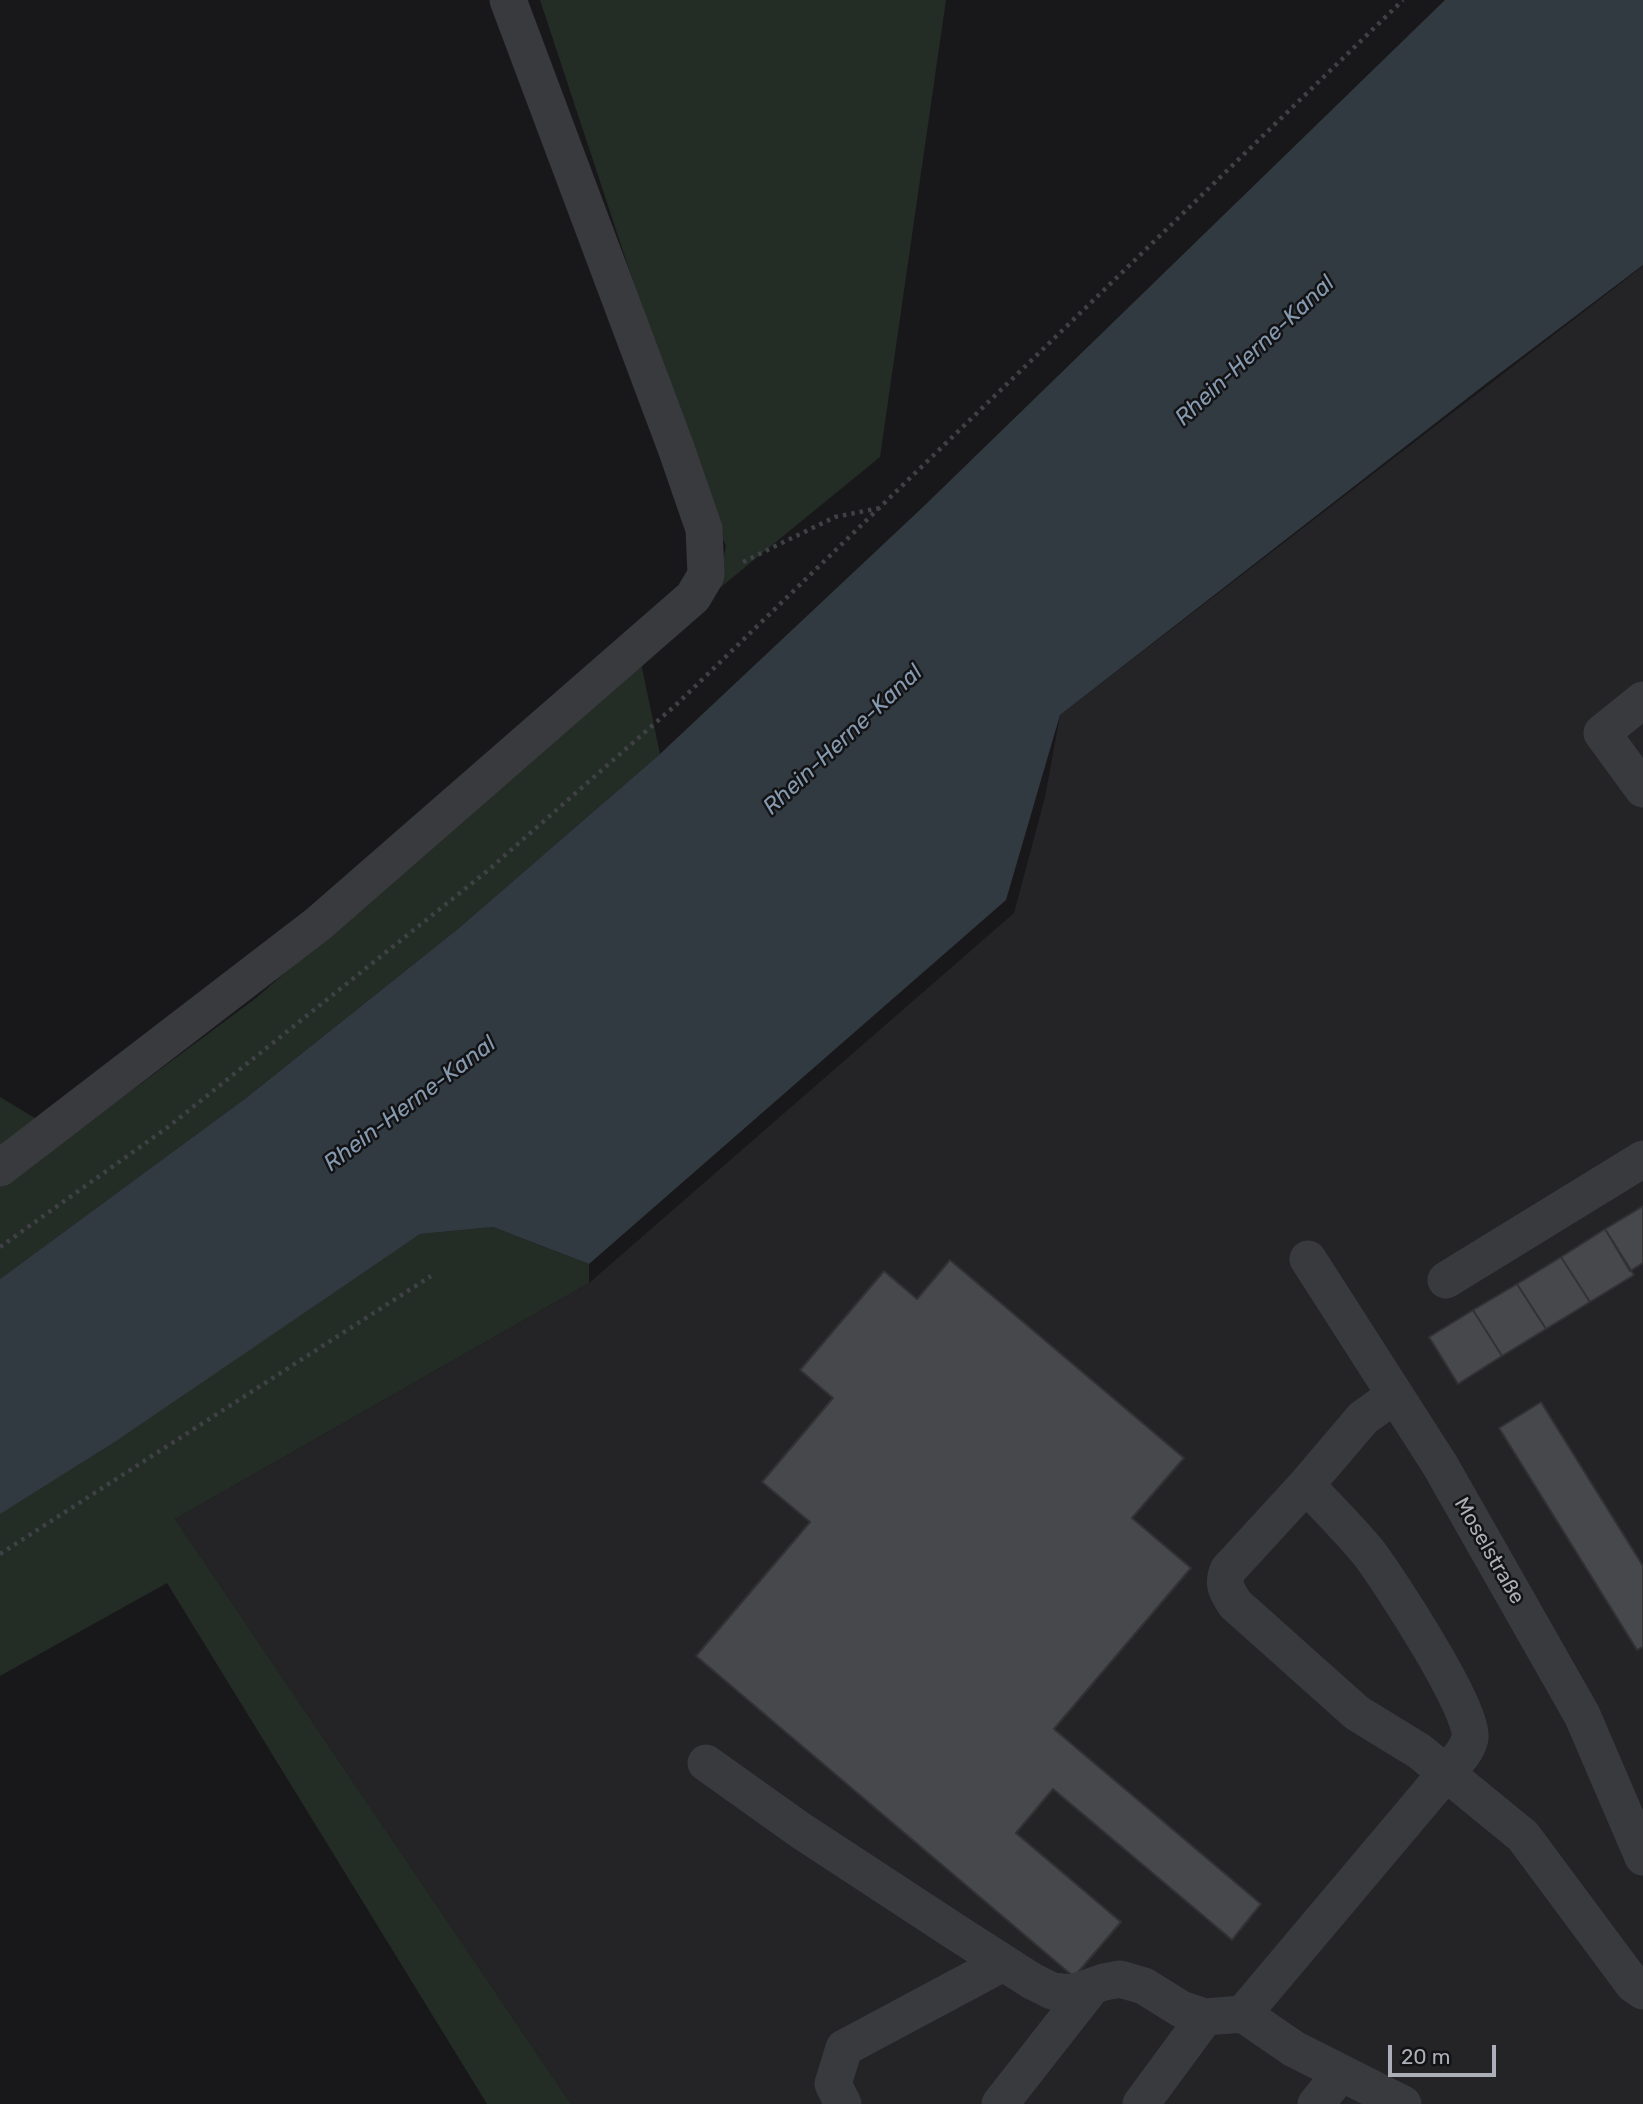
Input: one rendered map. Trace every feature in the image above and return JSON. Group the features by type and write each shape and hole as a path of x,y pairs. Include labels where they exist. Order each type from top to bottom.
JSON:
{"street":[{"path":"0,1168 318,924 693,597 706,575 704,529 680,459 508,0"},
{"path":"1643,700 1602,733 1643,789"},
{"path":"1446,1280 1643,1158"},
{"name":"Moselstraße","path":"1308,1259 1440,1465 1581,1715 1629,1790 1643,1857"},
{"path":"1395,1395 1363,1418 1228,1570 1226,1590 1235,1604 1357,1713 1419,1751 1523,1836 1633,1984 1643,1991"},
{"path":"1243,2014 1464,1752 1470,1739 1470,1725 1448,1678 1368,1553 1306,1485"},
{"path":"706,1763 800,1830 1003,1963 1052,1991 1072,1993 1120,1979 1144,1986 1181,2009 1205,2017 1243,2014 1294,2049 1403,2104"},
{"path":"843,2104 833,2084 844,2048 1003,1963"},
{"path":"1000,2104 1090,1989"},
{"path":"1141,2104 1205,2017"},
{"path":"1316,2104 1341,2073"}],"path":[{"path":"0,1247 168,1127 486,872 678,703 1403,0"},
{"path":"706,575 746,561 835,517 881,508"},
{"path":"0,1554 431,1276"}],"shaded area":[{"path":"540,0 946,0 880,457 716,591 726,546 704,496"},
{"path":"1643,266 1643,2104 571,2104 175,1519 589,1283 1014,913 1045,797 1060,715"},
{"path":"641,663 660,754 459,928 246,1098 0,1279 0,1097 68,1138 256,998"},
{"path":"493,1227 589,1264 589,1283 175,1519 571,2104 487,2104 167,1583 0,1676 0,1513 420,1234"}],"water":[{"name":"Rhein-Herne-Kanal","path":"1445,0 1643,0 1643,265 1060,715 1006,900 589,1264 493,1227 420,1234 116,1441 0,1514 0,1279 246,1098 459,928 660,754 923,507"}],"building":[{"path":"1643,1206 1643,1263 1630,1271 1605,1229"},
{"path":"1605,1229 1634,1275 1590,1302 1561,1257"},
{"path":"1561,1257 1590,1302 1546,1329 1517,1284"},
{"path":"950,1260 1184,1458 1132,1518 1191,1568 1054,1729 1261,1904 1232,1940 1053,1789 1016,1833 1121,1922 1074,1977 696,1656 810,1522 762,1482 833,1398 800,1370 884,1271 917,1299"},
{"path":"1517,1284 1546,1329 1502,1356 1473,1310"},
{"path":"1473,1310 1502,1356 1458,1384 1429,1337"},
{"path":"1541,1402 1643,1566 1643,1647 1637,1650 1499,1428"}]}
